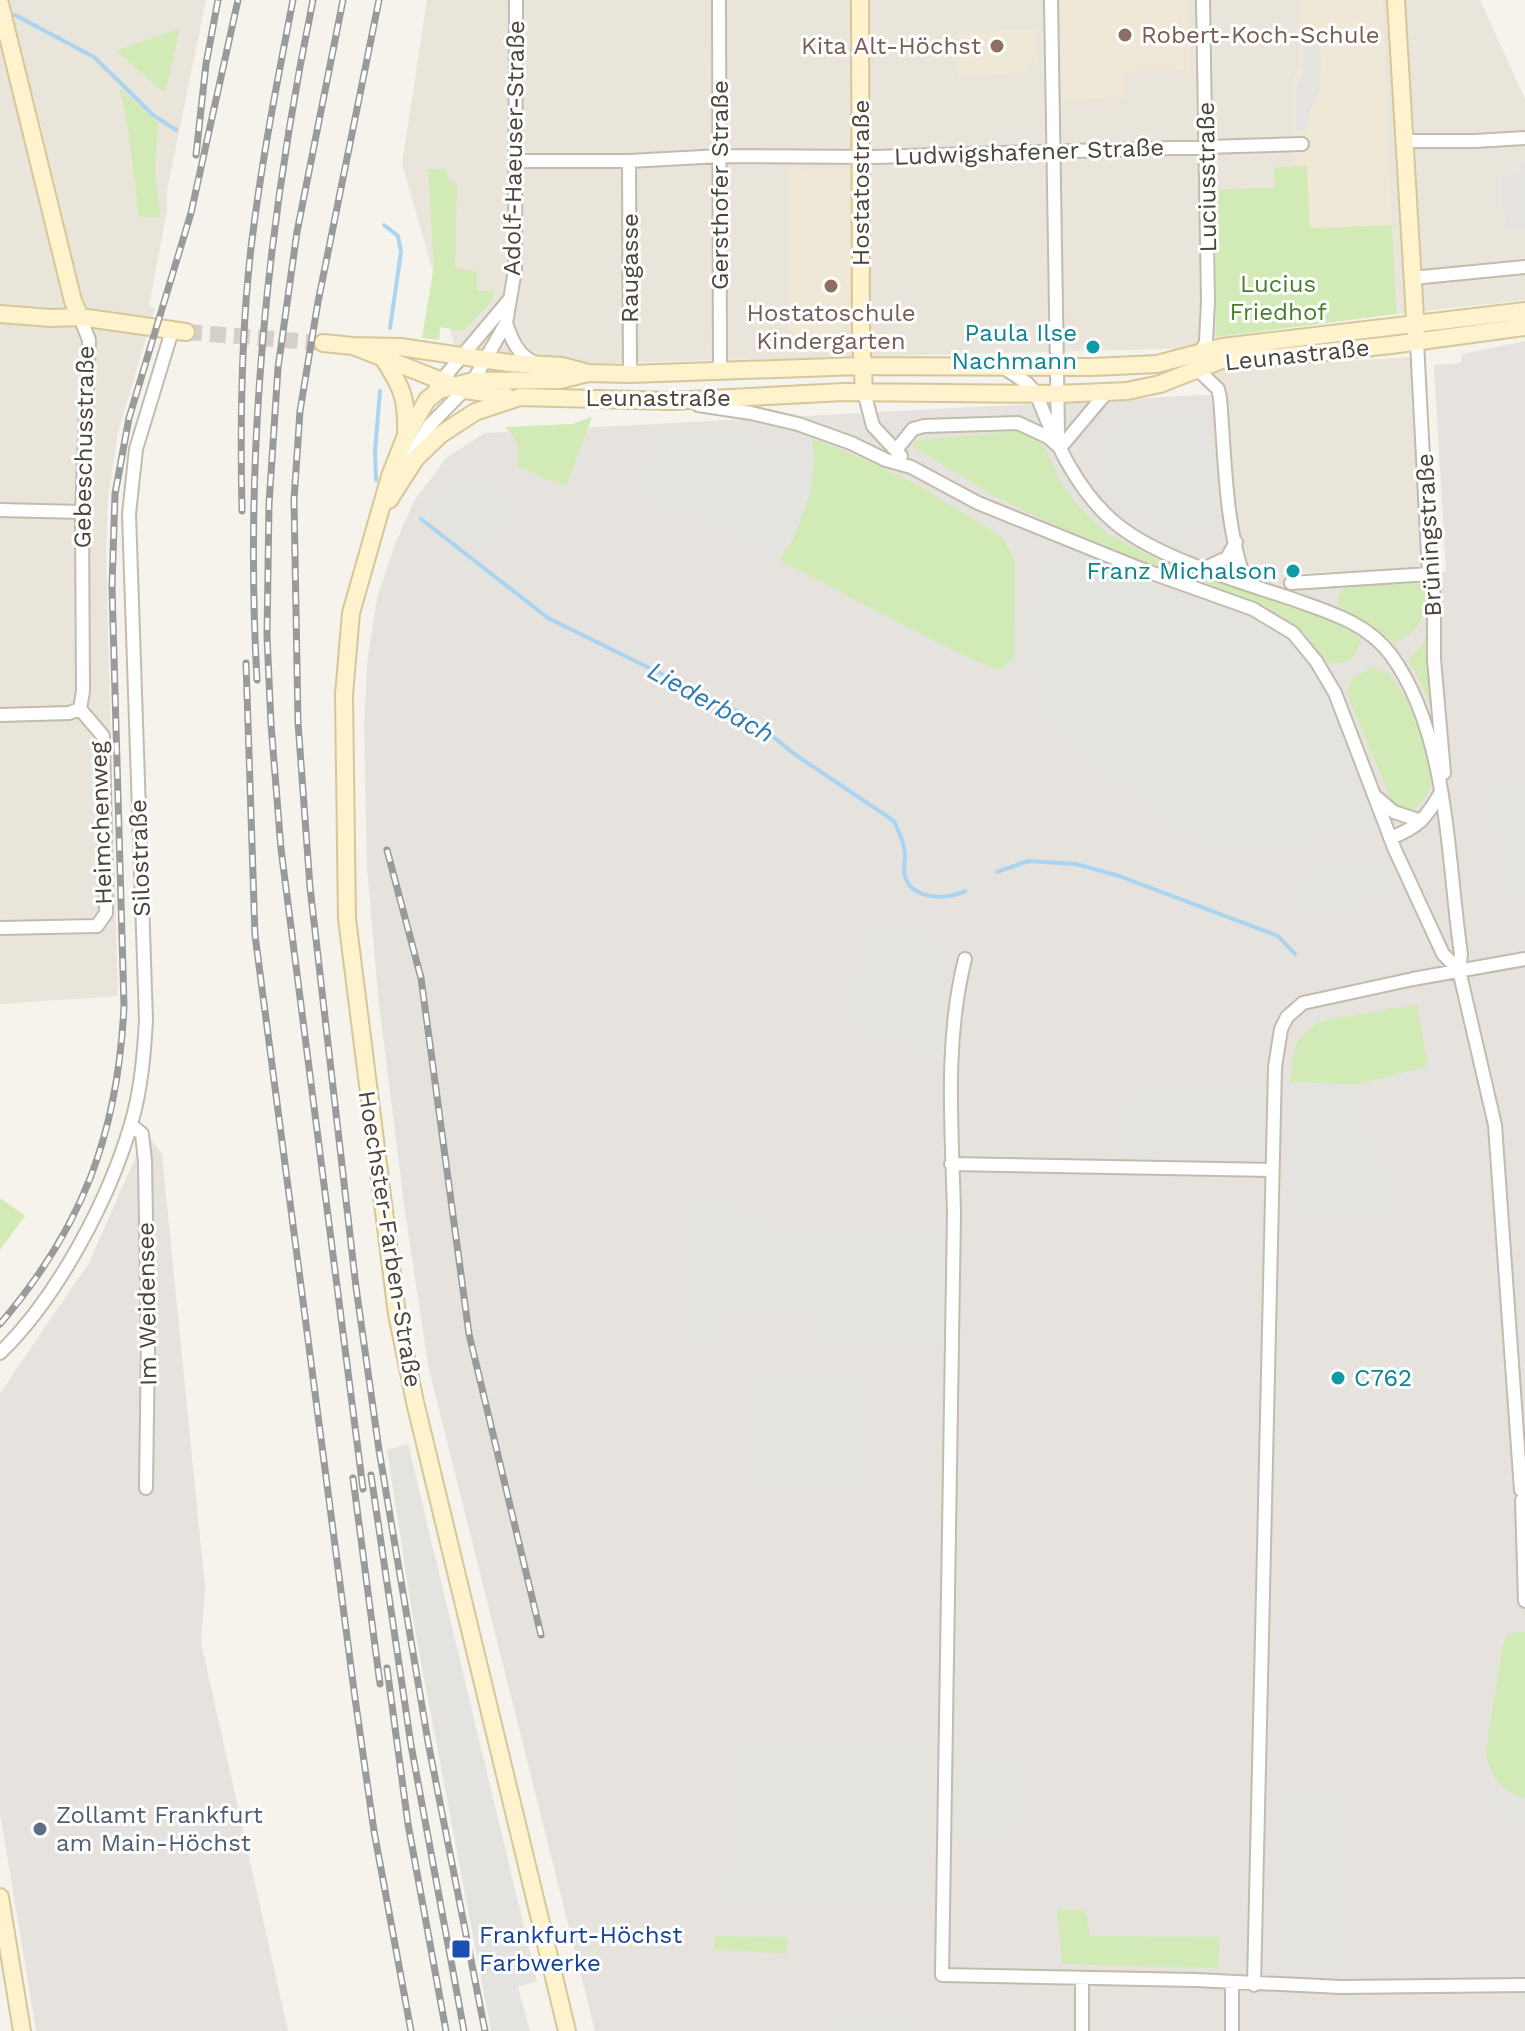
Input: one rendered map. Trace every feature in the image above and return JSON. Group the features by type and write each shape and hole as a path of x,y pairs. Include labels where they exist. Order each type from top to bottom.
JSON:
{"main road":[{"name":"Hostatostraße","path":"860,0 861,366 864,392"},
{"name":"Brüningstraße","path":"1396,0 1417,342"},
{"name":"Gebeschusstraße","path":"0,4 73,301 80,317"},
{"name":"Leunastraße","path":"353,346 400,347 540,366 562,366 588,373 861,366 1057,367 1157,364 1201,352 1525,311"},
{"path":"0,314 80,317 179,332"},
{"name":"Leunastraße","path":"379,519 416,458 450,427 490,406 520,397 671,401 864,392 989,392 1031,388 1057,394 1107,392 1144,389 1199,371 1224,359 1279,357 1525,327"},
{"path":"323,343 353,346 484,395 520,397"},
{"name":"Hoechster-Farben-Straße","path":"383,358 403,390 406,402 405,438"},
{"name":"Leunastraße","path":"427,400 439,390 458,384 560,380 588,373"},
{"name":"Hoechster-Farben-Straße","path":"427,400 405,438 390,476 357,588 346,648 345,846 351,967 397,1314 408,1370 567,2031"},
{"path":"0,1897 22,2031"}],"street":[{"name":"Adolf-Haeuser-Straße","path":"472,358 506,323 512,296 517,161 516,0"},
{"name":"Gersthofer Straße","path":"719,0 720,371"},
{"path":"1051,0 1057,424 1060,448"},
{"name":"Luciusstraße","path":"1201,352 1206,342 1208,301 1203,0"},
{"path":"1405,141 1525,138"},
{"name":"Ludwigshafener Straße","path":"517,161 629,161 721,156 861,157 1302,144"},
{"name":"Raugasse","path":"629,161 630,374"},
{"path":"1412,278 1525,267"},
{"name":"Adolf-Haeuser-Straße","path":"458,384 482,333 512,296"},
{"name":"Gebeschusstraße","path":"80,317 89,340 82,512 83,691 80,709"},
{"path":"506,323 524,358 540,366"},
{"name":"Silostraße","path":"0,1353 17,1337 67,1267 131,1125 141,1078 146,1020 129,514 136,449 179,332"},
{"name":"Brüningstraße","path":"1417,342 1429,574 1434,595 1434,659 1444,774 1441,792"},
{"path":"399,482 408,460 472,358"},
{"path":"1001,366 1031,388 1060,448 1086,491 1119,526 1154,547 1205,568 1346,618 1364,629 1389,653 1407,680 1438,770 1461,954 1459,970 1495,1125 1522,1495 1525,1601"},
{"name":"Leunastraße","path":"1031,388 1057,367"},
{"path":"1199,371 1218,389 1236,542 1246,583"},
{"path":"864,392 873,426 911,467"},
{"path":"1060,448 1107,392"},
{"path":"671,401 751,413 798,424 911,467 978,503 1141,569 1253,609 1278,622 1305,646 1334,692 1390,838 1443,954 1459,970"},
{"path":"896,450 913,429 924,426 1018,423 1048,437 1060,448"},
{"path":"0,510 82,512"},
{"path":"1205,568 1227,558 1236,542"},
{"path":"1291,583 1429,574"},
{"name":"Heimchenweg","path":"0,715 69,713 80,709 103,736 106,913 97,926 0,928"},
{"path":"1390,838 1410,831 1441,792"},
{"path":"1374,795 1394,812 1421,821"},
{"path":"965,959 955,1008 951,1164 954,1213 942,1975 1358,1988 1525,1985"},
{"path":"1254,1985 1272,1170 1276,1051 1281,1029 1287,1017 1303,1003 1525,959"},
{"name":"Im Weidensee","path":"131,1125 142,1134 145,1161 148,1342 146,1488"},
{"path":"951,1164 1272,1170"},
{"path":"1082,1978 1082,2031"},
{"path":"1232,1984 1232,2031"}],"shaded area":[{"path":"0,0 206,0 167,191 167,211 149,306 155,308 118,432 108,498 106,554 118,996 0,1004"},
{"path":"427,0 1480,0 1525,99 1525,300 1397,314 1392,225 1275,167 1275,187 1216,191 1216,337 1198,348 494,366 454,344 402,164"},
{"name":"Robert-Koch-Schule","path":"1061,0 1188,0 1191,69 1124,71 1124,98 1062,100"},
{"path":"1299,0 1383,0 1392,225 1310,229 1307,166 1293,166 1292,83 1300,65"},
{"name":"Kita Alt-Höchst","path":"1037,29 1038,62 1027,62 1027,74 958,76 957,30"},
{"path":"1321,40 1320,92 1310,111 1308,130 1296,131 1296,88 1304,73 1303,41"},
{"path":"1525,161 1525,229 1508,230 1502,207 1501,177 1519,174 1521,162"},
{"path":"851,168 853,323 845,324 845,349 788,350 788,169"},
{"path":"1525,341 1525,2031 595,2031 429,1370 405,1212 378,995 367,867 364,724 367,663 377,598 395,544 414,501 447,457 485,433 1219,394 1231,575 1446,572 1434,365 1461,363 1462,354"},
{"path":"1414,357 1426,569 1231,575 1213,369"},
{"path":"1209,408 1220,539 1163,541 1162,528 1142,523 1106,486 1100,465 1100,439 1114,418 1124,413"},
{"path":"745,432 790,444 812,438 814,462 810,494 794,538 779,560 698,518 630,502 655,435"},
{"path":"461,462 497,481 495,487 519,499 488,559 473,552 425,515"},
{"path":"1049,547 1066,554 1069,549 1231,608 1288,637 1299,648 1325,691 1379,832 1249,855 1213,850 1179,835 1095,769 1051,726 1032,688 1028,657 1033,552 1045,558"},
{"path":"1525,778 1525,893 1505,897 1487,785"},
{"path":"1382,854 1393,875 1394,890 1382,905 1318,916 1302,908 1287,871"},
{"path":"878,919 945,938 942,1065 905,1064 908,1049 842,1032 867,925"},
{"path":"1290,1083 1358,1084 1371,1145 1396,1190 1397,1217 1289,1216"},
{"path":"1127,1087 1262,1090 1260,1162 1125,1159"},
{"path":"146,1133 162,1154 205,1588 201,1642 288,2031 36,2031 0,1813 0,1393 89,1263"},
{"path":"682,1197 718,1198 750,1216 782,1225 939,1225 938,1352 814,1346 814,1322 714,1320 713,1344 679,1346"},
{"path":"752,1364 864,1366 861,1492 749,1489"},
{"path":"408,1444 537,1981 518,1987 530,2031 491,2031 415,1631 387,1450"},
{"path":"729,1740 926,1744 922,1911 726,1907"},
{"path":"957,1751 1018,1752 1017,1837 956,1837"},
{"path":"1271,1785 1345,1788 1338,1969 1276,1965 1265,1946"},
{"path":"1490,1786 1506,1801 1525,1807 1525,1824 1515,1823 1492,1811 1476,1796"},
{"path":"837,2018 922,2019 922,2031 837,2031"}],"green space":[{"path":"180,28 165,93 116,51"},
{"path":"119,87 158,123 155,169 160,217 139,217 128,129"},
{"name":"Lucius Friedhof","path":"1307,166 1310,228 1392,225 1397,314 1216,337 1216,190 1275,187 1274,167"},
{"path":"428,169 446,169 448,180 457,183 455,268 477,271 477,291 495,291 492,300 463,331 440,327 439,340 422,338 434,266"},
{"path":"592,417 566,486 518,467 517,445 505,427 572,424"},
{"path":"1017,431 1033,436 1045,448 1060,481 1082,510 1108,534 1144,553 1335,622 1361,638 1357,651 1346,661 1328,664 1304,632 1266,606 1097,545 996,497 912,446 917,440"},
{"path":"812,438 918,485 1003,538 1015,562 1014,658 999,671 942,645 779,560 806,502 812,470"},
{"path":"1404,582 1426,588 1425,607 1421,621 1411,633 1395,643 1338,605 1339,595 1352,585"},
{"path":"1431,626 1434,714 1415,671 1407,661 1420,648"},
{"path":"1373,667 1386,672 1396,683 1417,723 1431,765 1431,785 1415,809 1404,809 1393,804 1347,693 1351,679"},
{"path":"1417,1004 1428,1066 1358,1084 1290,1083 1292,1059 1298,1040 1317,1022"},
{"path":"0,1198 25,1216 0,1250"},
{"path":"1525,1632 1525,1798 1509,1791 1497,1780 1489,1766 1486,1749 1503,1645 1508,1635"},
{"path":"1057,1909 1085,1910 1090,1936 1220,1937 1218,1968 1062,1964"},
{"path":"715,1936 787,1937 787,1954 714,1949"}],"waterway":[{"name":"Liederbach","path":"15,15 94,57 153,115 176,130"},
{"name":"Liederbach","path":"384,225 398,236 401,252 390,328"},
{"name":"Liederbach","path":"376,480 380,391"},
{"name":"Liederbach","path":"421,519 548,618 749,717 793,753 894,821 904,847 905,876 914,889 940,897 965,891"},
{"name":"Liederbach","path":"997,872 1028,861 1076,864 1119,876 1278,936 1295,954"}],"tunnel":[{"path":"186,332 323,343"}],"railway":[{"path":"196,155 206,64 218,0"},
{"path":"0,1324 54,1251 74,1214 91,1176 114,1096 124,1006 112,587 115,494 129,418 191,213 238,0"},
{"path":"242,511 242,379 248,281 264,154 293,0"},
{"path":"257,680 254,509 263,338 283,169 313,0"},
{"path":"343,0 297,232 278,368 269,504 267,636 281,849 363,1489"},
{"path":"379,0 318,302 300,411 294,500 298,722 310,887 356,1287 379,1450 428,1742 485,2031"},
{"path":"246,663 255,935 355,1698 374,1831 411,2031"},
{"path":"387,850 421,978 469,1334 541,1635"},
{"path":"371,1475 411,1745 464,2031"},
{"path":"353,1478 380,1684"},
{"path":"387,1668 408,1824 446,2031"}],"place":[{"name":"Robert-Koch-Schule","path":"1125,35"},
{"name":"Kita Alt-Höchst","path":"997,46"},
{"name":"Hostatoschule Kindergarten","path":"831,286"},
{"name":"Paula Ilse Nachmann","path":"1093,347"},
{"name":"Franz Michalson","path":"1293,571"},
{"name":"C762","path":"1338,1378"},
{"name":"Zollamt Frankfurt am Main-Höchst","path":"40,1829"},
{"name":"Frankfurt-Höchst Farbwerke","path":"461,1949"}]}
